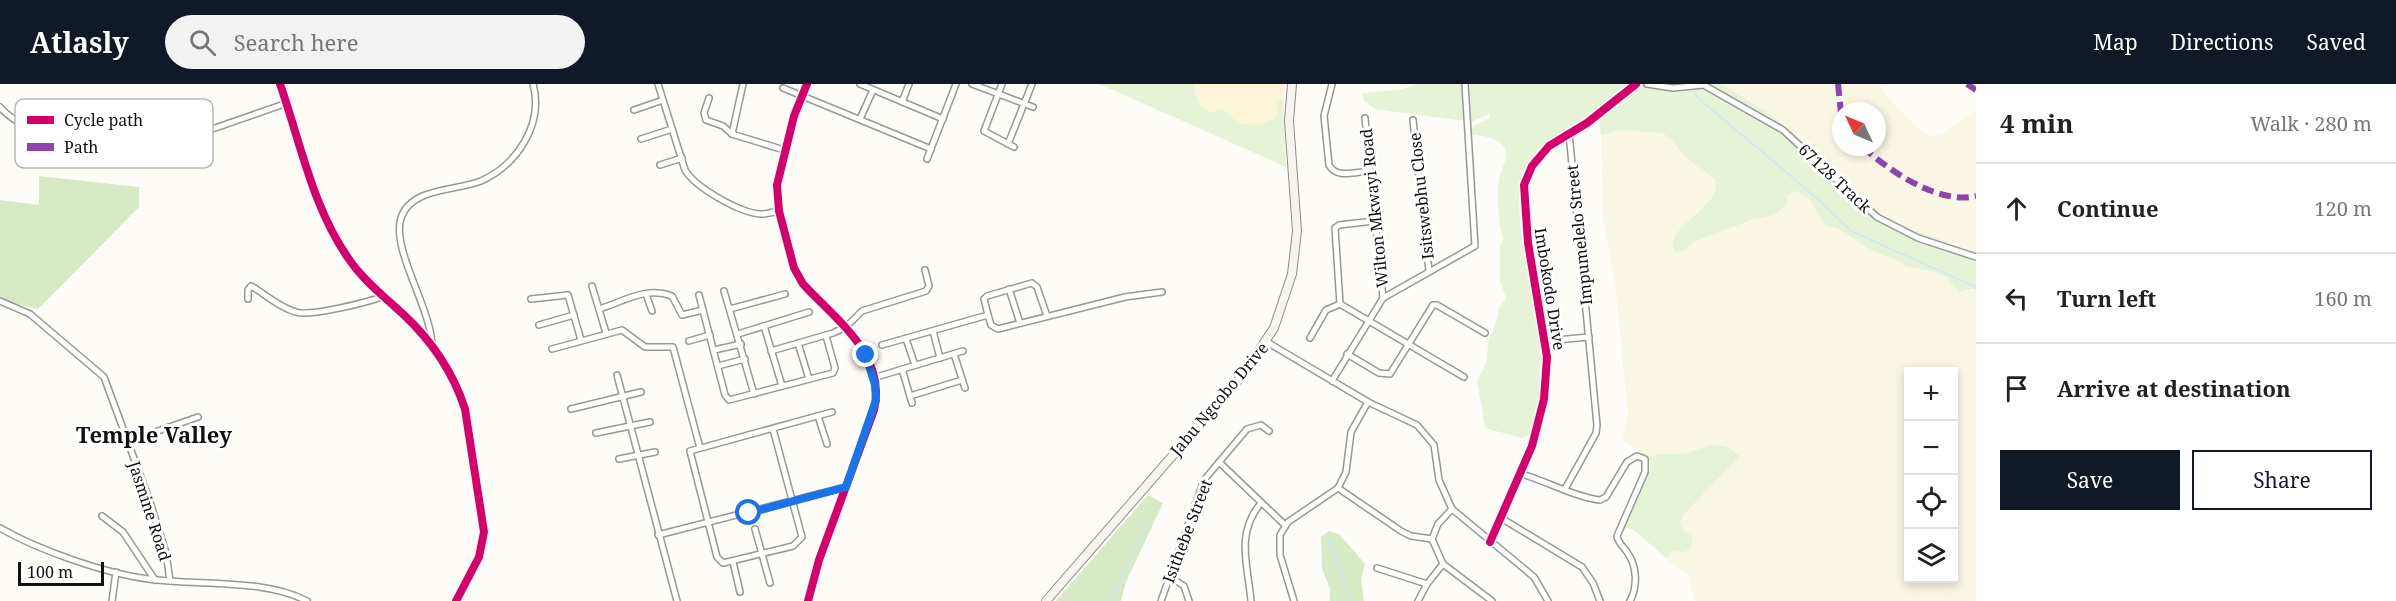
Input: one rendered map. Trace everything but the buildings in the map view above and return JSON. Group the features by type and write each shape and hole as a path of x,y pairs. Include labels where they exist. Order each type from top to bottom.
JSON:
{"main road":[{"name":"Jabu Ngcobo Drive","path":"1046,601 1241,377 1267,342 1287,293 1295,255 1297,214 1289,121 1292,84"}],"street":[{"path":"280,84 311,182 329,226 351,263 432,347 449,371 465,409 483,521 483,544 456,601"},
{"path":"432,347 428,315 400,235 401,217 420,197 480,181 494,173 514,156 532,129 536,109 533,84"},
{"path":"658,84 682,158 692,178 717,196 750,212 759,214 779,211"},
{"path":"732,134 743,84"},
{"path":"807,84 784,150 777,185 779,211 799,279 862,345 876,392 874,410 819,560 808,601"},
{"path":"861,84 943,120"},
{"path":"902,102 909,84"},
{"path":"927,159 956,84"},
{"path":"972,84 1033,107"},
{"path":"1002,84 984,131 1014,147"},
{"path":"1008,144 1032,84"},
{"path":"1332,84 1325,106 1324,124 1330,168 1338,173 1369,171"},
{"path":"1332,381 1367,320 1383,298 1475,246 1465,84"},
{"name":"Imbokodo Drive","path":"1490,542 1521,474 1537,430 1545,399 1547,375 1545,341 1528,243 1524,185 1528,173 1539,156 1569,133 1587,123 1636,84"},
{"path":"1647,84 1673,88 1702,85"},
{"name":"67128 Track","path":"1702,85 1783,130 1877,217 1918,238 1976,257"},
{"path":"783,88 803,94 931,149"},
{"path":"860,118 873,90"},
{"path":"709,98 705,118 723,126 732,134 784,150"},
{"path":"634,111 663,100"},
{"path":"213,129 287,103"},
{"path":"0,107 15,119"},
{"name":"Wilton Mkwayi Road","path":"1365,118 1383,298"},
{"name":"Isitswebhu Close","path":"1413,120 1429,271"},
{"path":"641,139 672,129"},
{"name":"Impumelelo Street","path":"1565,489 1597,429 1569,133"},
{"path":"660,165 682,158"},
{"path":"1340,304 1335,228 1339,225 1374,221"},
{"path":"771,351 825,336 846,327 862,310 926,291 929,286 925,270"},
{"path":"1047,316 1035,285 986,296 988,315 995,328 1020,323 1125,297 1162,292"},
{"path":"248,299 248,290 251,286 287,308 306,314 367,302 384,296"},
{"path":"592,286 606,333"},
{"path":"1009,289 1020,323"},
{"path":"724,291 754,394"},
{"path":"599,309 619,303 631,295 646,294 672,296 682,315 703,310"},
{"path":"646,294 651,311"},
{"path":"730,309 785,294"},
{"path":"531,299 566,295 581,340"},
{"path":"699,295 727,399 731,400 834,372 825,336"},
{"name":"Jasmine Road","path":"0,301 30,314 100,371 110,388 126,442 166,553 170,581"},
{"path":"1340,304 1464,377"},
{"path":"1310,338 1326,310 1340,304"},
{"path":"1347,354 1379,373 1388,375 1433,305 1437,305 1485,333"},
{"path":"738,334 809,312"},
{"path":"539,325 574,315"},
{"path":"882,345 988,315"},
{"path":"764,326 782,386"},
{"path":"552,349 622,330 645,347 654,349 669,346 675,349 700,448"},
{"path":"933,331 940,358"},
{"path":"689,341 710,335"},
{"path":"1545,341 1588,336"},
{"path":"906,339 915,365"},
{"path":"1267,342 1368,402 1412,421 1425,431 1434,446 1439,480 1452,509 1534,577 1548,601"},
{"path":"798,343 809,379"},
{"path":"714,350 741,344"},
{"path":"873,378 963,351"},
{"path":"954,354 965,388"},
{"path":"718,366 745,359"},
{"path":"902,369 912,403"},
{"path":"616,375 677,601"},
{"path":"910,396 962,380"},
{"path":"571,409 641,392"},
{"path":"1294,601 1278,546 1285,525 1338,488 1346,472 1351,432 1368,402"},
{"path":"773,429 802,534 800,541 793,546 762,555 723,563 719,560 708,523 690,454 692,450 832,412"},
{"path":"818,416 826,444"},
{"name":"Jasmine Road","path":"126,442 198,417"},
{"path":"596,433 650,422"},
{"name":"Isithebe Street","path":"1161,601 1200,487 1249,427 1262,424 1269,431"},
{"path":"619,459 655,452"},
{"path":"1521,474 1603,499 1630,459 1640,456 1646,461 1646,472 1617,536 1617,541 1629,554 1634,570 1634,592 1630,601"},
{"path":"1220,462 1285,525"},
{"path":"658,535 846,487"},
{"path":"1338,488 1401,531 1417,537 1432,539"},
{"path":"1251,601 1244,556 1244,537 1251,515 1261,503"},
{"path":"1452,509 1438,524 1432,539 1443,564 1492,601"},
{"path":"102,516 123,532 155,580"},
{"path":"1501,518 1582,567 1593,583 1600,601"},
{"path":"0,528 36,547 117,572 155,580 279,590 307,601"},
{"path":"755,529 770,583"},
{"path":"734,562 740,592"},
{"path":"1418,601 1427,584 1443,564"},
{"path":"1377,568 1427,584"},
{"path":"112,601 117,572"},
{"path":"1170,577 1186,590 1189,601"}],"shaded area":[{"path":"1721,84 1880,84 1881,89 1914,125 1931,137 1943,134 1976,110 1976,254 1885,218 1772,115"},
{"path":"1620,130 1661,133 1671,139 1680,152 1715,179 1716,189 1707,204 1673,238 1681,252 1694,242 1754,219 1774,215 1786,205 1788,195 1796,191 1810,200 1824,225 1839,229 1872,251 1895,259 1907,267 1935,272 1946,277 1957,290 1976,291 1976,601 1695,601 1688,576 1667,559 1673,551 1679,550 1685,532 1680,523 1685,513 1740,456 1714,444 1683,454 1659,454 1649,458 1622,439 1628,415 1615,282 1603,219 1601,136"}],"green space":[{"path":"1099,84 1193,84 1200,104 1211,112 1222,108 1238,122 1277,116 1277,101 1283,99 1286,167"},
{"path":"1419,84 1462,84 1465,121 1375,109 1364,101 1363,93 1399,90"},
{"path":"1468,84 1721,84 1772,115 1885,218 1976,254 1976,291 1972,289 1959,292 1946,277 1935,272 1907,267 1895,259 1872,251 1839,229 1824,225 1810,200 1796,191 1788,195 1786,205 1774,215 1754,219 1694,242 1683,251 1675,252 1673,243 1676,234 1710,199 1715,189 1715,179 1685,157 1671,139 1662,133 1620,130 1601,136 1598,113 1543,146 1528,163 1521,180 1519,203 1521,229 1542,361 1540,398 1531,433 1522,438 1485,428 1477,380 1486,364 1489,337 1494,330 1499,308 1506,298 1500,281 1500,245 1503,240 1498,195 1499,180 1506,153 1505,148 1498,141 1472,135 1472,127 1490,118 1490,114 1471,122"},
{"path":"39,176 139,187 139,207 38,309 0,300 0,200 39,205"},
{"path":"1714,444 1727,447 1740,456 1685,513 1680,523 1685,532 1693,537 1690,548 1685,552 1673,551 1667,559 1634,530 1623,527 1650,470 1649,458 1659,454 1683,454"},
{"path":"1148,495 1163,503 1126,582 1121,601 1056,601"},
{"path":"1329,531 1339,534 1365,564 1361,579 1364,601 1330,601 1330,589 1322,568 1321,537"}],"sand":[{"path":"1193,84 1285,84 1283,99 1277,101 1277,116 1264,123 1253,125 1238,122 1222,108 1211,112 1207,110 1199,101"}],"waterway":[{"path":"1692,87 1697,97 1819,200 1851,231 1976,287"},
{"path":"1111,601 1147,522"},
{"path":"1328,537 1351,601"}],"marked path":[{"path":"1838,84 1840,102"},
{"path":"1967,84 1976,90"},
{"path":"1874,156 1900,175 1931,191 1946,196 1976,196"}],"cycle path":[{"path":"280,84 317,199 338,242 362,276 413,324 432,346 448,370 465,409 484,532 479,557 456,601"},
{"path":"807,84 794,116 777,185 779,211 794,268 803,284 856,340 873,372 876,390 874,410 819,560 808,601"},
{"path":"1490,542 1532,446 1544,399 1547,357 1528,243 1524,185 1532,166 1549,146 1587,123 1636,84"}],"district":[{"name":"Temple Valley","path":"154,435"}],"route":[{"path":"749,513 846,487 876,400 875,385 866,355"}]}
